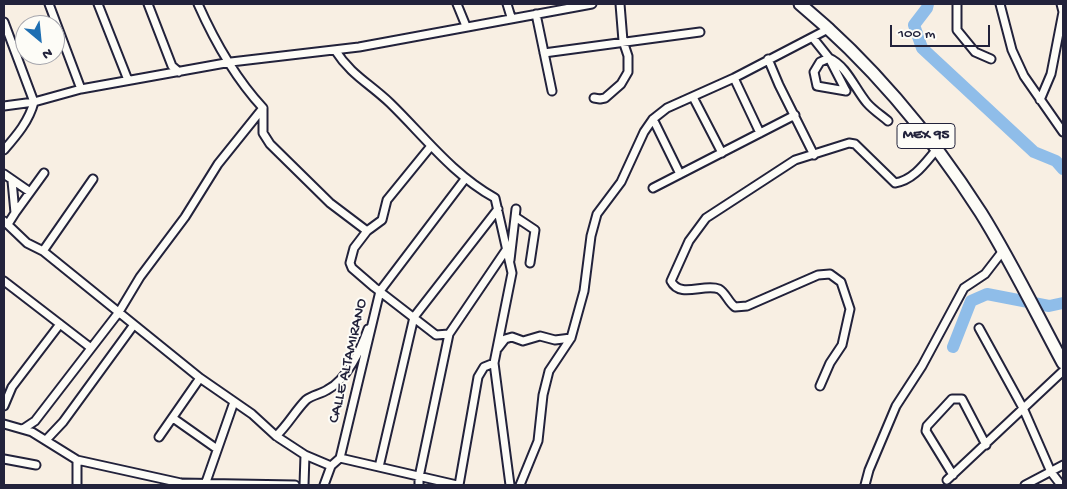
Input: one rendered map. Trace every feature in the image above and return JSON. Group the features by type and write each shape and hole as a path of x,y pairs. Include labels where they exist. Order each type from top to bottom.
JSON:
{"main road":[{"name":"MEX 95","path":"800,4 830,28 881,80 936,149 982,215 1063,363"}],"street":[{"path":"49,4 81,89"},
{"path":"98,4 128,80"},
{"path":"148,4 172,66 179,72"},
{"path":"198,4 210,30 251,94 263,108 263,133 270,144 330,203 367,231"},
{"path":"456,4 466,26"},
{"path":"506,4 511,18"},
{"path":"4,106 34,102 81,89 231,62 335,50 592,4"},
{"path":"594,98 600,100 605,98 621,84 628,72 628,56 623,41 620,4"},
{"path":"957,4 957,30 975,52 991,60"},
{"path":"1000,4 1012,50 1024,76 1063,132"},
{"path":"1040,100 1051,74 1062,12 1061,4"},
{"path":"536,14 552,91"},
{"path":"4,22 34,102 31,114 4,150"},
{"path":"520,485 538,441 543,395 549,371 571,338 584,291 590,236 598,214 621,182 644,132 653,119 668,108 734,78 830,28"},
{"path":"544,52 700,32"},
{"path":"813,38 829,58 846,91 817,86 814,72 820,62 829,58"},
{"path":"335,50 347,68 389,103 465,179 495,198 512,273 494,363 510,485"},
{"path":"829,58 850,78 867,103 888,121"},
{"path":"768,59 778,85 814,155"},
{"path":"734,78 760,133"},
{"path":"693,97 722,153"},
{"path":"23,429 35,421 119,312 140,277 185,218 218,164 263,108"},
{"path":"653,188 795,115"},
{"path":"653,119 680,174"},
{"path":"820,386 830,363 842,345 850,309 841,282 830,274 818,275 747,306 734,307 729,303 724,292 717,288 680,290 674,286 672,281 689,241 706,218 795,160 842,144 855,144 895,182 902,182 918,172 936,149"},
{"path":"431,146 387,200 382,220 367,231 354,248 350,263 352,268 377,289 436,335 449,334"},
{"path":"44,173 6,223 27,243 43,252 200,378 252,414 276,436 305,455 331,466"},
{"path":"4,174 30,192"},
{"path":"43,252 93,179"},
{"name":"CALLE ALTAMIRANO","path":"340,458 377,289 465,179"},
{"path":"12,181 15,213"},
{"path":"379,468 414,317 498,209"},
{"path":"509,263 517,218 516,209"},
{"path":"517,218 535,230 530,263"},
{"path":"419,485 419,477 449,334 506,250"},
{"path":"865,485 868,470 896,406 922,366 964,288 985,274 1002,252"},
{"path":"4,282 91,348"},
{"path":"276,436 289,424 308,398 329,390 353,362 367,332 377,289"},
{"path":"4,406 12,387 60,324"},
{"path":"46,440 64,422 133,326"},
{"path":"979,328 1023,408 1051,472 1061,485"},
{"path":"496,350 505,339 512,338 524,341 540,336 555,340 571,338"},
{"path":"324,485 331,466 340,458 458,485 478,377 484,367 494,363"},
{"path":"947,480 1063,371"},
{"path":"159,437 200,378"},
{"path":"953,475 926,431 927,426 952,399 962,399 986,445"},
{"path":"206,482 234,402"},
{"path":"173,418 217,449"},
{"path":"4,424 23,429 46,440 77,460 180,484 206,482 222,485 295,485"},
{"path":"304,485 305,455"},
{"path":"4,458 36,465"},
{"path":"77,460 77,485"},
{"path":"1025,485 1063,464"}],"waterway":[{"path":"928,4 914,25 922,48 1034,152 1056,161 1063,169"},
{"path":"953,347 971,301 987,294 1049,306 1063,303"}]}
